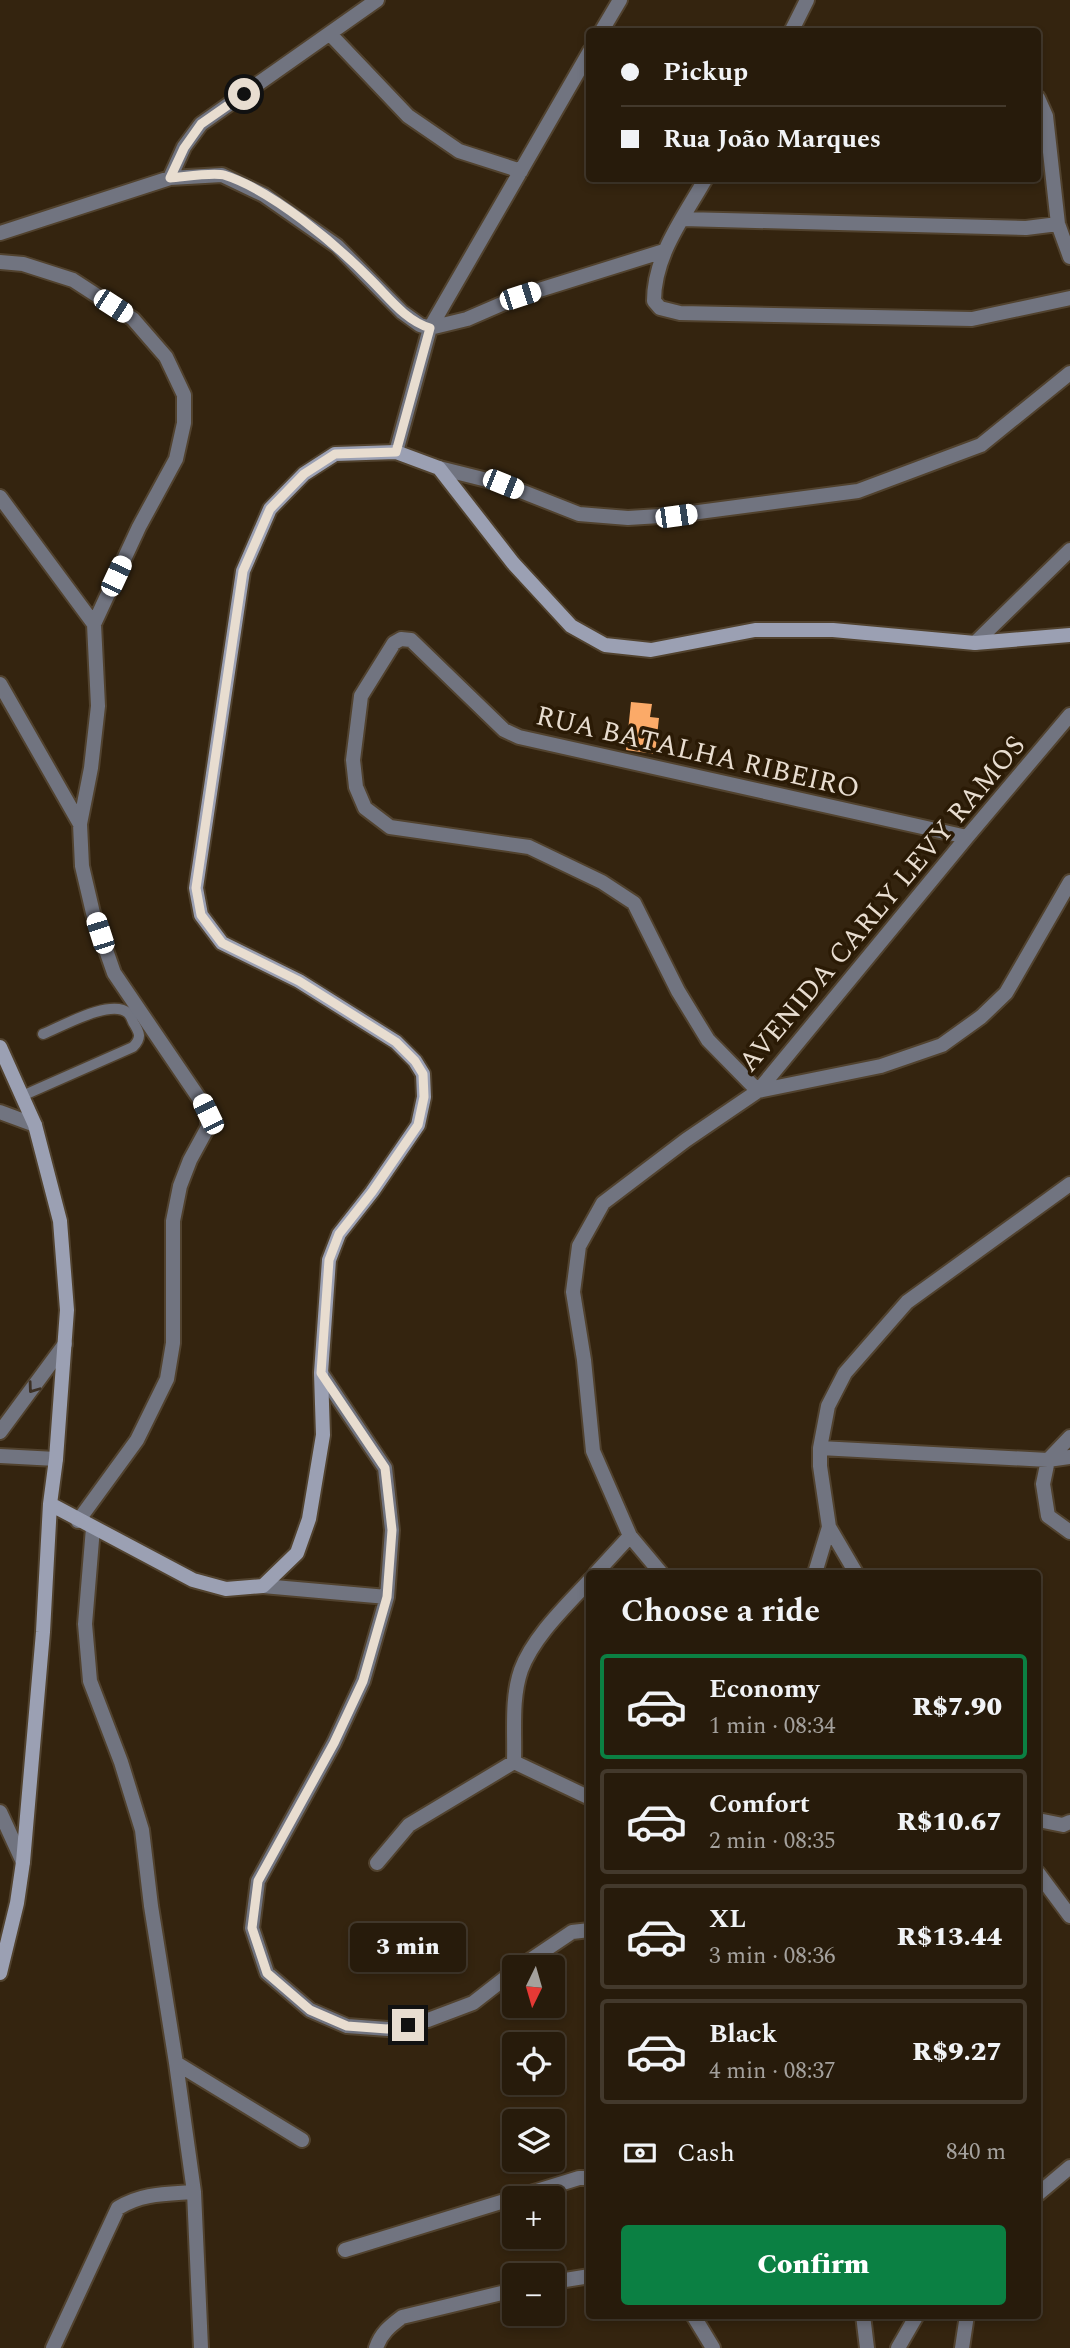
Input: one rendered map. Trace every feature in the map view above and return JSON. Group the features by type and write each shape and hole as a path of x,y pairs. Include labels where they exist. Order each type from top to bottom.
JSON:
{"street":[{"path":"170,178 184,148 201,124 377,0"},
{"path":"793,28 807,0"},
{"path":"603,28 615,3"},
{"path":"330,34 408,116 459,150 521,171"},
{"path":"396,452 430,328 586,58"},
{"path":"1041,105 1046,116 1058,224 1070,257"},
{"path":"0,233 170,178 222,174 264,195 337,246 402,312 420,325 430,328 467,318 520,296 664,251"},
{"path":"704,182 664,251 654,286 654,302 660,308 680,313 972,319 1070,298"},
{"path":"683,219 1026,228 1058,224"},
{"path":"0,262 23,264 73,280 133,319 166,357 184,395 184,423 176,459 139,527 93,624 98,706 91,768 80,824 82,866 93,913 114,973 201,1101 208,1114 208,1127 190,1160 180,1186 173,1222 173,1343 167,1378 137,1440 78,1521"},
{"path":"263,1586 297,1553 309,1519 323,1435 321,1373 329,1260 339,1234 418,1125 424,1097 423,1074 415,1061 396,1042 299,981 222,943 201,915 196,888 243,571 270,509 304,474 335,454 396,452 439,468 503,484 579,514 628,518 676,516 858,491 981,445 1070,373"},
{"path":"439,468 513,563 571,626 605,645 651,650 755,630 833,630 975,643 1070,635"},
{"path":"0,498 93,624"},
{"path":"975,643 1070,550"},
{"name":"RUA BATALHA RIBEIRO","path":"758,1091 708,1041 678,991 634,903 602,882 529,847 390,827 365,808 356,787 353,760 361,696 394,643 401,639 411,640 504,730 519,737 967,837"},
{"path":"0,684 80,824"},
{"name":"AVENIDA CARLY LEVY RAMOS","path":"658,1570 630,1536 593,1451 573,1293 579,1246 603,1203 686,1140 758,1091 1070,715"},
{"path":"758,1091 881,1066 942,1045 981,1017 1006,993 1070,882"},
{"path":"1051,916 1070,907"},
{"path":"0,1047 35,1125 60,1221 66,1310 23,1862 17,1903 0,1973"},
{"path":"0,1112 35,1125"},
{"path":"854,1570 829,1527 820,1466 820,1448 828,1406 845,1373 907,1302 1070,1184"},
{"path":"0,1433 65,1344"},
{"path":"321,1373 385,1468 392,1530 387,1597 357,1694 334,1743 258,1881 252,1928 267,1973 310,2010 347,2026 387,2029 428,2020 473,2003 502,1980"},
{"path":"1070,1437 1048,1460 1043,1485 1048,1516 1070,1532"},
{"path":"820,1448 1048,1460 1070,1457"},
{"path":"0,1457 56,1459"},
{"path":"50,1504 193,1580 226,1589 263,1586 387,1597"},
{"path":"816,1570 829,1527"},
{"path":"93,1528 85,1625 90,1681 121,1762 142,1830 150,1906 194,2192 201,2348"},
{"path":"599,1570 630,1536"},
{"path":"514,1762 515,1697 521,1669 545,1629 586,1584"},
{"path":"514,1762 586,1796"},
{"path":"377,1863 409,1825 514,1762"},
{"path":"0,1812 23,1862"},
{"path":"1041,1821 1063,1825 1070,1822"},
{"path":"1041,1884 1070,1916"},
{"path":"538,1955 572,1932 586,1930"},
{"path":"176,2063 302,2140"},
{"path":"1041,2191 1070,2167"},
{"path":"345,2249 586,2178"},
{"path":"52,2348 118,2208 130,2200 147,2195 194,2192"},
{"path":"565,2280 586,2277"},
{"path":"376,2348 379,2338 388,2327 402,2317 502,2293"},
{"path":"695,2319 713,2348"},
{"path":"863,2319 867,2348"},
{"path":"898,2348 916,2319"},
{"path":"962,2348 966,2319"}],"lane":[{"path":"22,1096 134,1047 139,1041 140,1033 127,1012 117,1008 104,1009 43,1034"}],"building":[{"path":"631,702 652,704 650,717 659,718 655,754 626,750"}],"route":[{"path":"244,94 201,124 184,148 170,178 222,174 264,195 337,246 402,312 420,325 430,328 396,452 335,454 304,474 270,509 243,571 223,690 196,888 201,915 222,943 299,981 396,1042 415,1061 423,1074 424,1097 418,1125 339,1234 329,1260 321,1373 385,1468 392,1530 387,1597 363,1681 334,1743 258,1881 252,1928 267,1973 310,2010 347,2026 387,2029 408,2025"}]}
